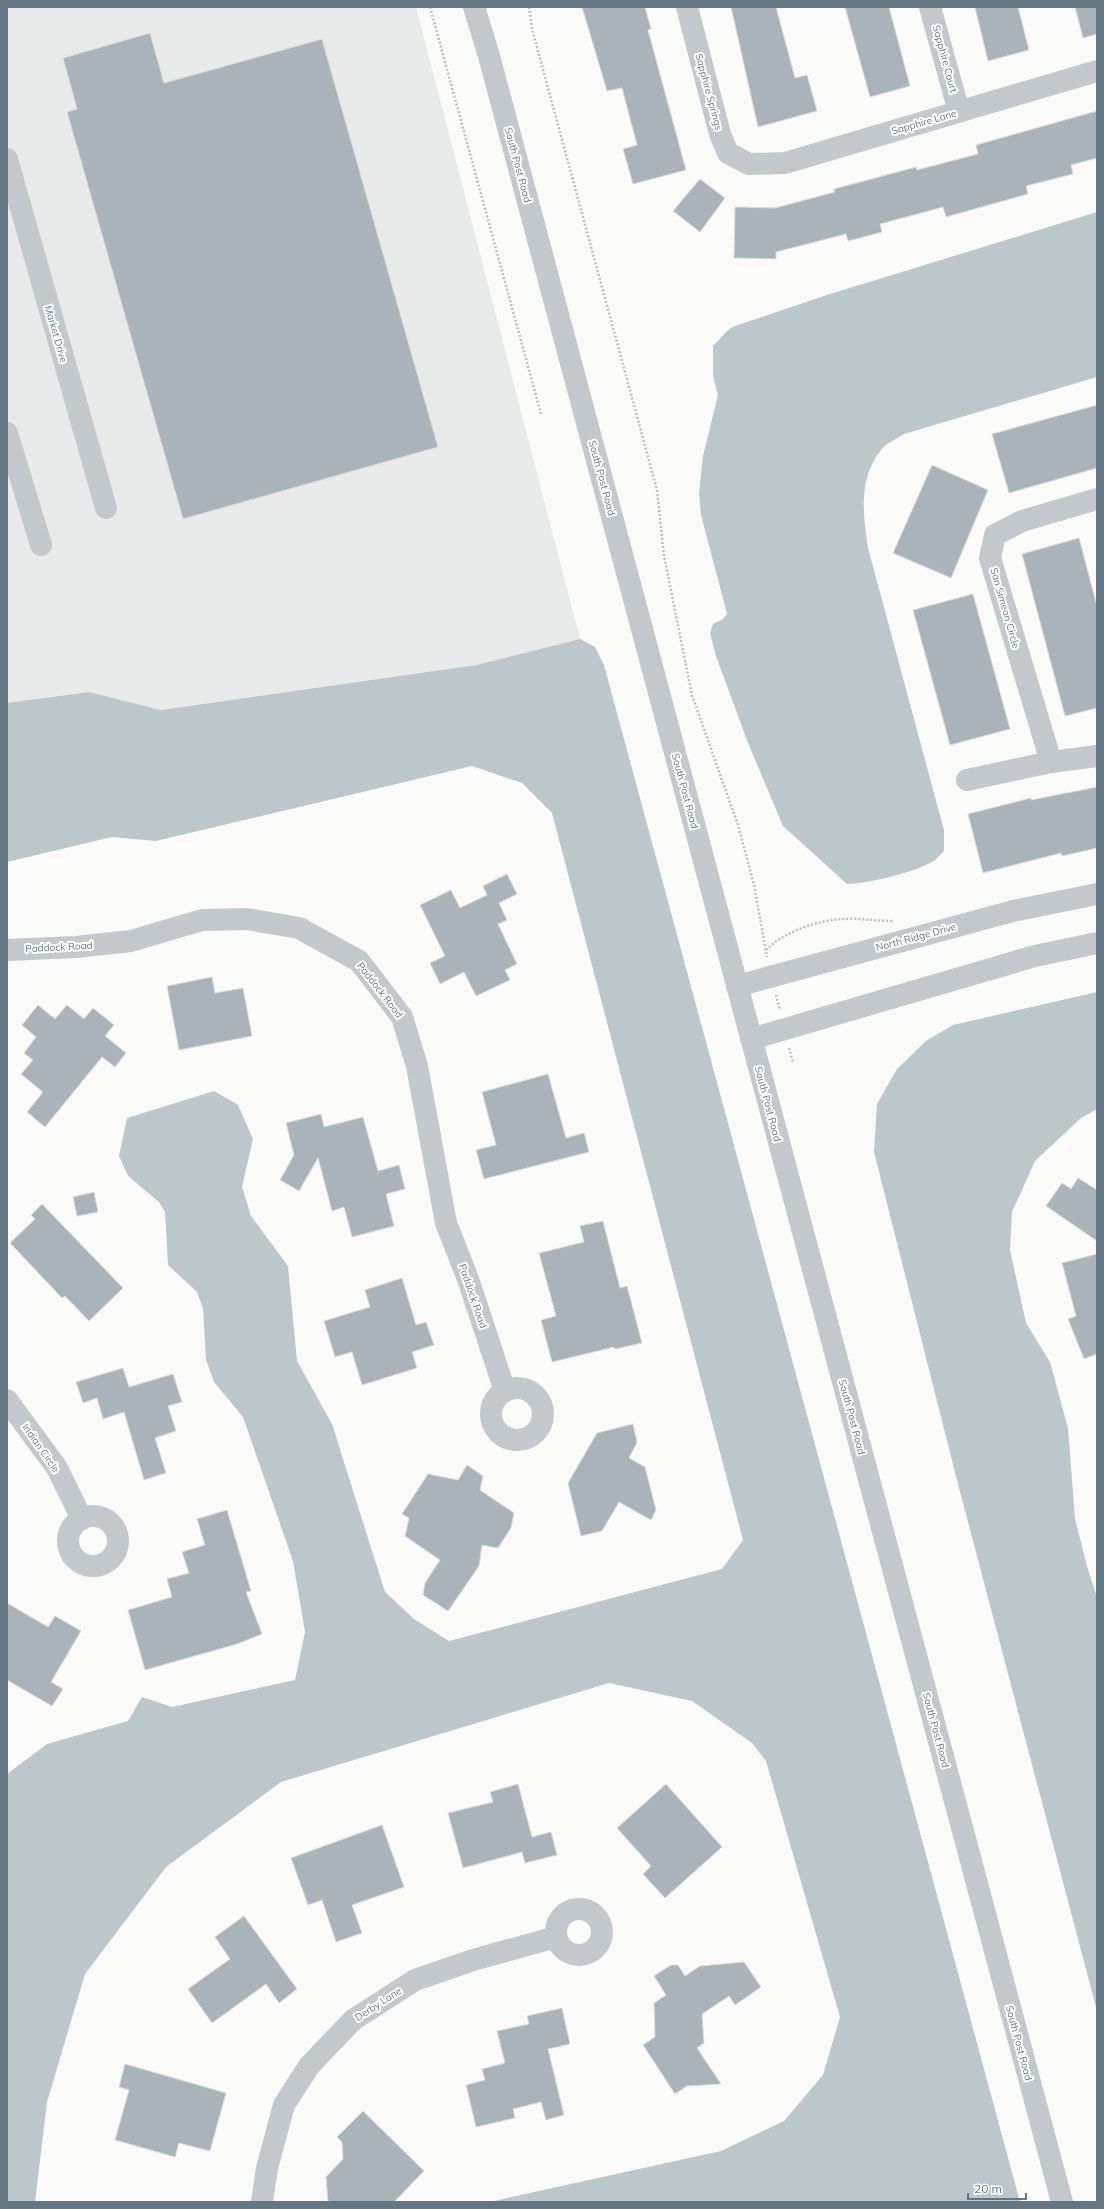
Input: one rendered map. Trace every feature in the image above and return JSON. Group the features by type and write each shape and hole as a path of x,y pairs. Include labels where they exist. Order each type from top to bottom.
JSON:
{"street":[{"name":"South Post Road","path":"474,7 493,72 1062,2202"},
{"name":"Sapphire Springs","path":"687,7 720,134 728,153 749,164"},
{"name":"Sapphire Court","path":"930,7 959,112"},
{"name":"Sapphire Lane","path":"749,164 785,163 1097,71"},
{"name":"Market Drive","path":"7,159 106,508"},
{"path":"7,433 41,544"},
{"name":"San Simeon Circle","path":"1051,762 990,558 995,535 1022,521 1097,500"},
{"path":"967,780 1051,762 1097,756"},
{"name":"North Ridge Drive","path":"737,986 1013,911 1097,894"},
{"name":"Paddock Road","path":"7,950 76,947 131,941 202,920 248,919 299,928 359,961 402,1017 417,1066 446,1223 468,1279 505,1391"},
{"path":"751,1039 1036,956 1097,943"},
{"name":"Indian Circle","path":"7,1400 57,1468 82,1519"},
{"name":"Derby Lane","path":"262,2202 267,2168 284,2105 309,2066 352,2020 415,1980 473,1960 556,1937"}],"path":[{"path":"430,7 541,414"},
{"path":"529,7 532,29 657,490 664,556 692,695 738,825 754,885 765,950 793,1062"},
{"path":"765,950 776,940 822,921 844,919 899,920"}],"shaded area":[{"path":"7,7 416,7 580,639 476,665 161,710 89,692 7,703"},
{"path":"1097,212 1097,377 904,434 881,450 869,473 865,485 864,497 868,548 944,830 944,851 934,861 914,870 879,880 847,884 783,826 748,743 716,656 710,633 713,624 723,619 727,614 701,515 699,493 703,456 718,395 713,376 713,346 729,329 735,326 827,295"},
{"path":"580,639 595,647 604,665 1020,2202 489,2202 721,2151 784,2121 823,2075 840,2017 766,1761 752,1743 692,1701 609,1683 281,1782 166,1867 85,1974 47,2102 35,2202 7,2202 7,1774 47,1744 128,1721 142,1697 172,1707 295,1680 305,1632 293,1561 243,1417 214,1382 206,1360 203,1308 197,1292 168,1265 165,1212 159,1202 128,1176 119,1156 127,1118 214,1091 238,1105 253,1139 242,1187 251,1216 288,1266 297,1361 332,1424 385,1592 414,1619 449,1641 722,1569 743,1540 552,813 522,783 472,766 156,841 112,837 7,862 7,703 89,692 161,710 476,665"},
{"path":"1097,992 1097,1109 1081,1118 1035,1161 1012,1212 1010,1250 1026,1323 1050,1362 1068,1428 1075,1519 1087,1566 1097,1597 1097,2011 958,1484 874,1152 877,1104 897,1069 926,1041 953,1025"}],"building":[{"path":"582,7 645,7 651,29 648,30 686,170 633,184 623,149 637,145 622,88 607,91"},
{"path":"731,7 776,7 795,78 807,75 817,111 758,127"},
{"path":"845,7 889,7 910,86 870,97"},
{"path":"975,7 1018,7 1029,50 988,61"},
{"path":"1075,7 1097,7 1097,34 1083,38"},
{"path":"150,33 164,83 322,39 438,447 183,519 67,112 77,109 63,58"},
{"path":"1097,111 1097,158 1071,165 1073,174 1026,186 1028,194 946,217 943,207 880,224 882,232 848,241 846,234 776,252 776,259 734,258 735,207 775,208 835,192 834,189 916,167 917,170 978,154 976,145"},
{"path":"700,179 725,198 700,232 673,211"},
{"path":"1097,405 1097,468 1009,493 992,434"},
{"path":"932,465 988,490 951,578 893,553"},
{"path":"1079,538 1097,606 1097,708 1065,716 1022,554"},
{"path":"973,594 1010,729 950,745 913,610"},
{"path":"1097,787 1097,848 1062,856 1061,853 983,873 968,814 1031,798 1031,800"},
{"path":"507,874 517,894 499,903 507,920 498,924 517,964 505,970 510,980 476,996 464,972 440,984 430,963 445,956 420,905 451,890 460,908 487,895 483,886"},
{"path":"212,977 215,993 243,988 252,1036 179,1050 167,986"},
{"path":"38,1005 55,1019 67,1005 84,1019 93,1008 114,1025 105,1036 126,1053 115,1067 102,1057 45,1127 27,1112 43,1092 21,1074 33,1060 24,1053 36,1037 22,1025"},
{"path":"548,1074 566,1138 584,1133 589,1152 484,1179 476,1150 496,1145 482,1092"},
{"path":"321,1114 324,1127 363,1117 378,1171 399,1165 405,1189 386,1194 394,1226 352,1237 344,1207 332,1211 318,1158 299,1191 280,1180 294,1155 286,1123"},
{"path":"1078,1178 1097,1190 1097,1241 1046,1206 1062,1183 1071,1189"},
{"path":"94,1192 98,1212 77,1216 73,1197"},
{"path":"42,1204 123,1288 89,1321 65,1296 62,1298 10,1243 35,1219 31,1215"},
{"path":"603,1221 620,1288 627,1286 642,1343 615,1349 614,1347 552,1362 541,1320 556,1316 539,1253 584,1242 580,1226"},
{"path":"1097,1254 1097,1354 1084,1359 1068,1319 1076,1316 1062,1263"},
{"path":"402,1278 416,1325 426,1322 434,1345 412,1352 417,1368 362,1385 352,1352 335,1357 324,1321 370,1307 365,1290"},
{"path":"123,1368 129,1387 173,1374 182,1402 168,1406 176,1431 155,1438 166,1473 144,1480 124,1412 103,1419 97,1398 83,1403 76,1382"},
{"path":"633,1424 637,1442 629,1458 645,1467 656,1510 651,1520 619,1502 602,1531 581,1536 568,1483 597,1433"},
{"path":"467,1465 483,1476 480,1490 514,1513 511,1528 498,1548 482,1545 479,1566 448,1611 423,1595 425,1583 440,1560 405,1536 409,1518 402,1514 428,1474 458,1480"},
{"path":"227,1510 251,1591 246,1592 262,1634 237,1644 145,1670 128,1610 172,1597 167,1579 189,1573 182,1552 205,1545 197,1519"},
{"path":"7,1603 48,1627 55,1616 81,1631 51,1682 63,1689 52,1706 7,1680"},
{"path":"518,1784 532,1837 551,1832 557,1855 525,1863 522,1852 463,1868 448,1813 493,1802 490,1792"},
{"path":"666,1784 722,1847 665,1898 643,1874 651,1866 617,1828"},
{"path":"382,1825 404,1887 352,1905 362,1933 336,1942 322,1900 308,1905 291,1858"},
{"path":"244,1916 297,1989 279,2003 266,1984 212,2023 188,1989 230,1959 215,1937"},
{"path":"744,1962 761,1987 735,2005 729,1996 702,2014 704,2043 697,2048 721,2084 687,2086 675,2094 643,2045 655,2037 654,2003 666,1995 654,1976 671,1965 678,1965 685,1976 700,1966"},
{"path":"562,2008 570,2044 548,2049 564,2115 546,2120 541,2102 513,2109 515,2118 476,2127 466,2085 485,2080 482,2069 505,2063 497,2031 529,2024 527,2016"},
{"path":"125,2064 226,2093 210,2151 179,2143 175,2157 115,2140 129,2090 119,2087"},
{"path":"363,2111 424,2171 394,2202 328,2202 326,2177 343,2159 342,2142 337,2137"}]}
